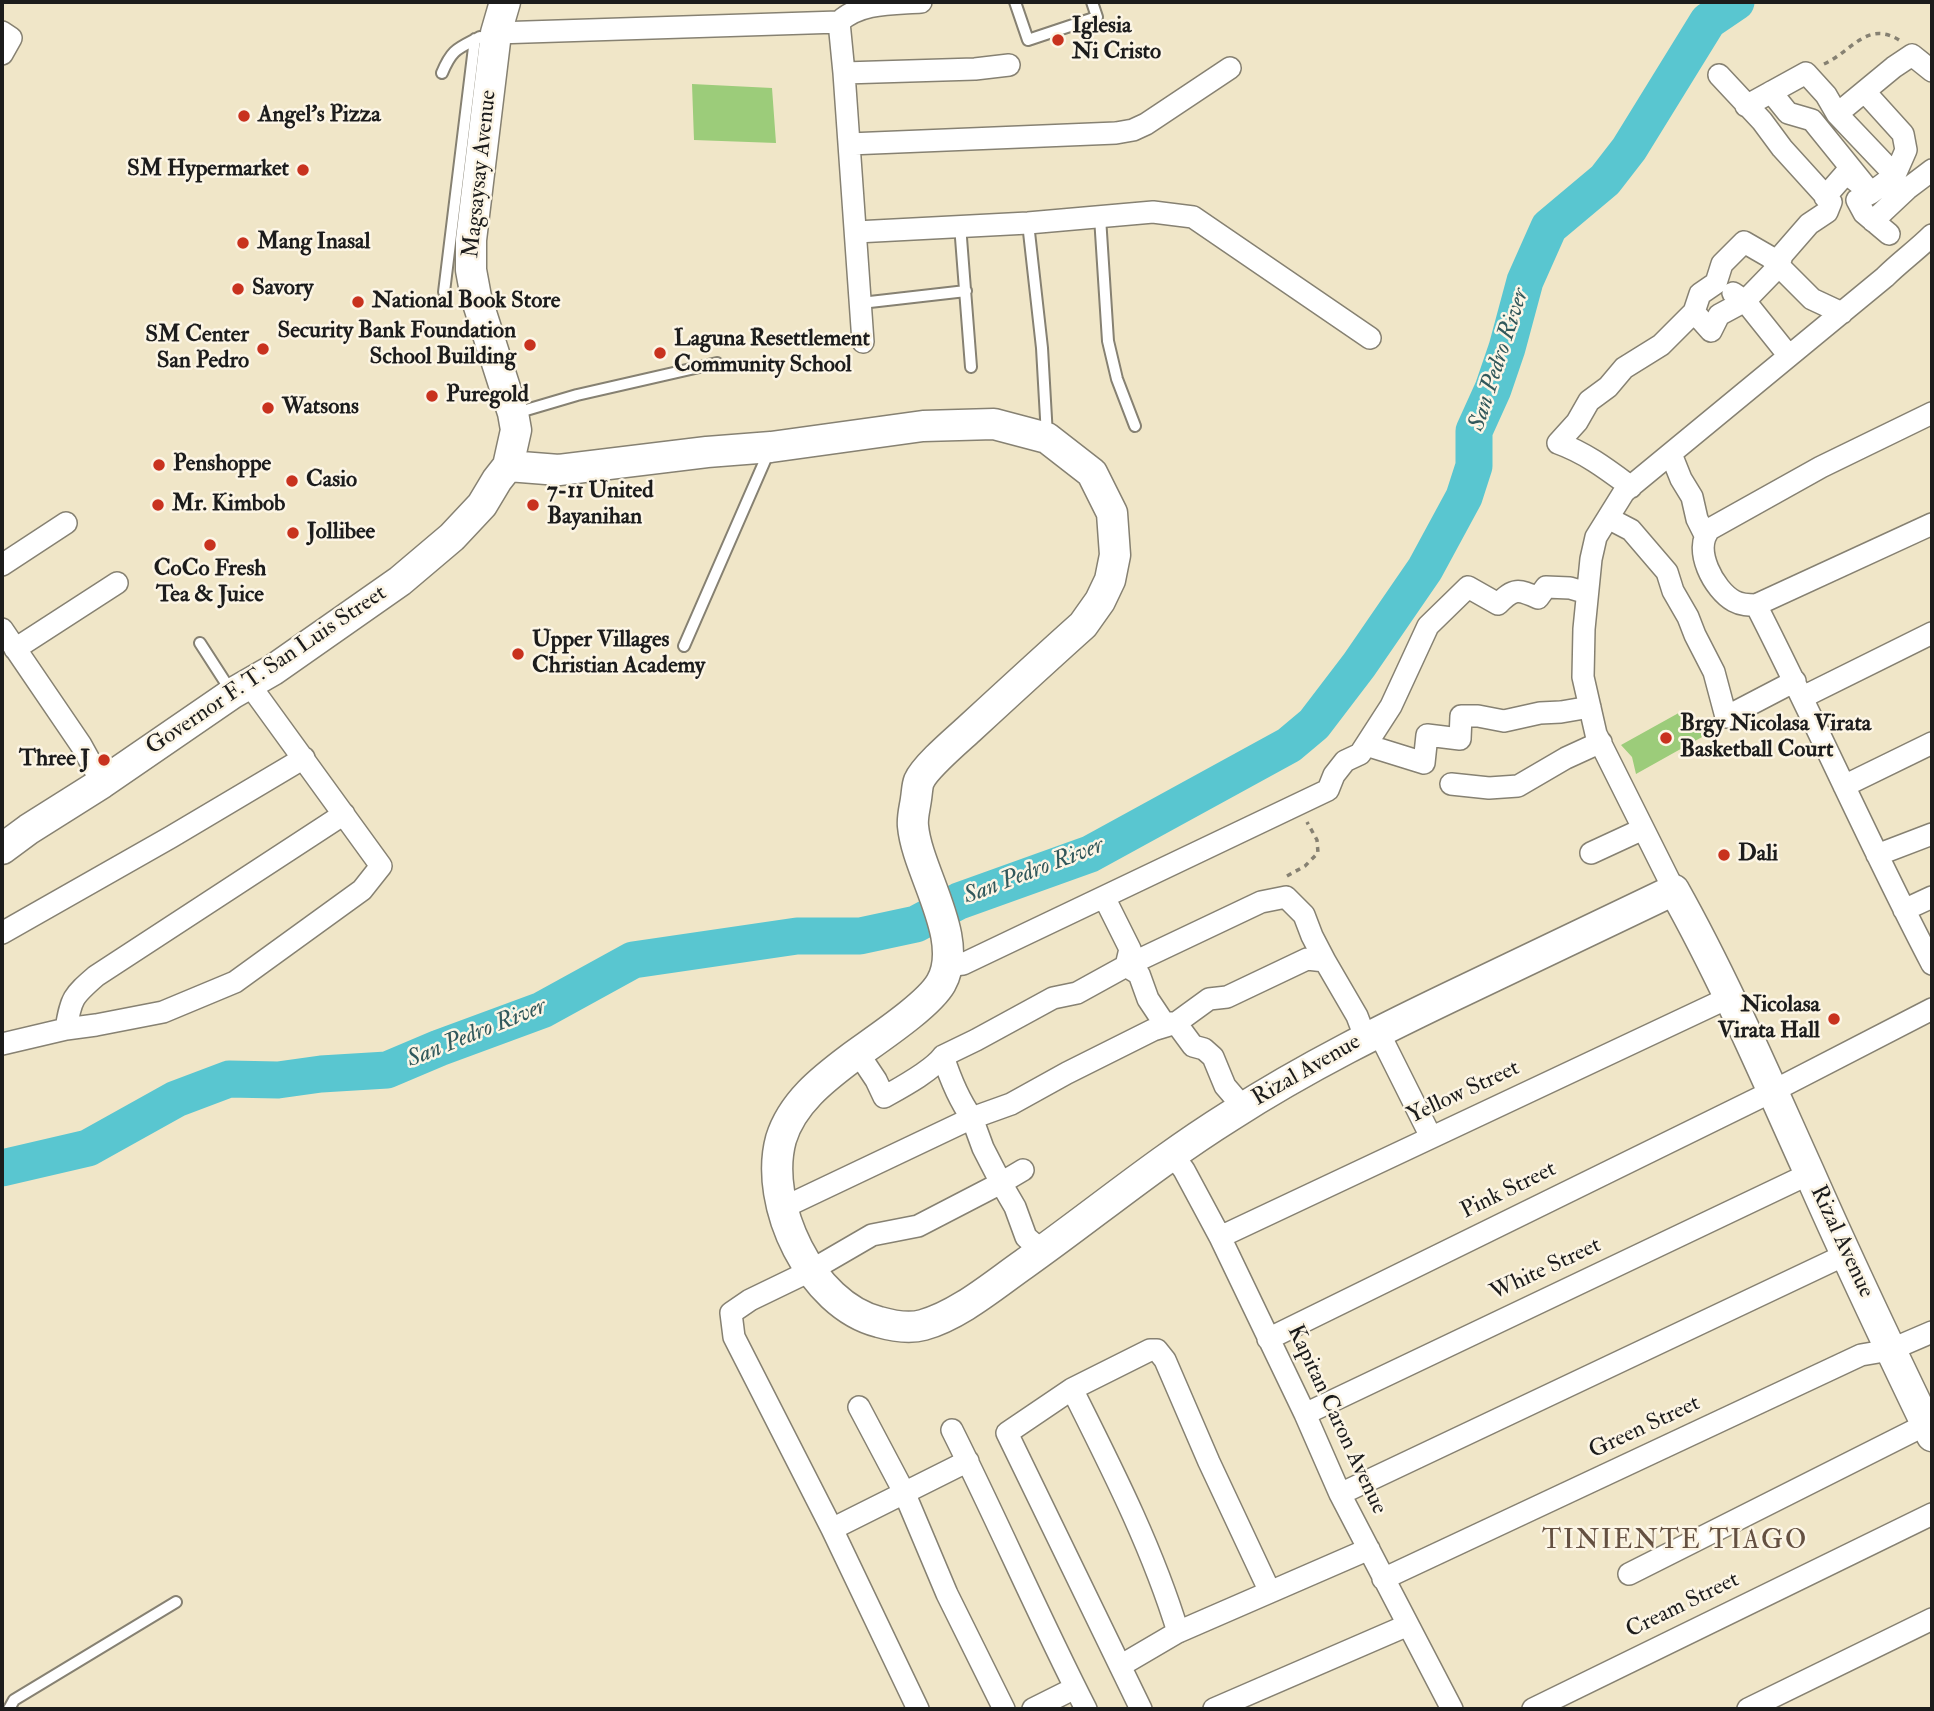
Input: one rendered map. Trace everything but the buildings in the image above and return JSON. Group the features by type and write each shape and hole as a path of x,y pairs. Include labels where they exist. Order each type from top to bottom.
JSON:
{"main road":[{"name":"Magsaysay Avenue","path":"505,2 486,36 471,270 476,297 513,413 516,430 508,466"},
{"path":"508,466 559,470 771,447 923,426 994,424 1047,438"},
{"name":"Rizal Avenue","path":"1047,438 1092,473 1112,513 1115,555 1110,580 1100,601 1083,625 947,748 919,780 913,824 948,942 942,981 929,998 821,1080 797,1107 782,1137 777,1169 781,1204 792,1240 810,1271 834,1298 867,1320 894,1326 921,1326 957,1310 1042,1251 1172,1154 1243,1107 1371,1034 1674,890 1730,997 1809,1174 1929,1430"},
{"name":"Governor F. T. San Luis Street","path":"2,849 241,688 273,670 400,581 452,537 482,505 508,466"}],"street":[{"path":"486,36 839,22 848,13 862,8 920,2"},
{"path":"839,22 863,342"},
{"path":"2,32 11,38 2,54"},
{"path":"1838,114 1894,67 1922,52 1932,71"},
{"path":"844,73 975,69 1009,65"},
{"path":"849,144 1116,133 1133,130 1230,68"},
{"path":"1746,106 1806,73 1826,95 1838,114 1895,174"},
{"path":"1694,312 1711,331 1719,315 1745,301 1779,266 1782,255 1809,224 1827,212 1831,201 1718,75"},
{"path":"1771,92 1788,113 1812,120 1871,193"},
{"path":"1866,92 1903,134 1906,149 1895,174 1871,193 1857,200 1864,213 1881,228 1907,189 1932,170"},
{"path":"1825,197 1846,173 1871,193"},
{"path":"856,232 1028,223 1153,212 1193,216 1370,338"},
{"path":"1674,890 1597,734 1583,677 1587,593 1596,537 1624,492 1920,248 1932,235"},
{"path":"1631,487 1599,463 1558,443 1577,422 1589,401 1608,387 1624,368 1661,345 1694,312 1700,294 1716,283 1722,264 1744,242 1770,257 1812,299 1842,313"},
{"path":"1716,283 1745,301 1789,356"},
{"path":"1705,535 1710,529 1821,467 1932,413"},
{"path":"1671,454 1681,480 1692,497 1697,519 1705,535 1703,554 1707,566 1721,592 1736,603 1756,605 1932,524"},
{"path":"1608,519 1631,530 1667,572 1673,591 1714,672 1726,717 1932,633"},
{"path":"2,565 66,523"},
{"path":"15,649 117,583"},
{"path":"947,962 954,965 963,964 1328,790 1345,761 1360,754 1391,706 1428,626 1468,587 1499,604 1510,592 1522,591 1538,598 1546,587 1570,588 1587,593"},
{"path":"1756,605 1932,964"},
{"path":"2,629 81,745 102,783"},
{"path":"2,1044 66,1029 163,1012 235,982 362,890 381,866 304,758 241,688"},
{"path":"1366,745 1424,763 1427,735 1460,739 1461,716 1504,721 1540,713 1590,707"},
{"path":"1451,785 1489,788 1518,786 1566,758 1601,742"},
{"path":"1844,786 1932,743"},
{"path":"2,933 172,837 304,758"},
{"path":"66,1029 75,995 96,976 344,814"},
{"path":"1591,853 1643,829"},
{"path":"1877,855 1932,834"},
{"path":"1104,897 1130,949 1126,966"},
{"path":"864,1062 884,1097 939,1062 943,1056 1053,998 1077,993 1126,966 1261,902 1286,897 1304,915 1325,961 1432,1137"},
{"path":"1904,910 1932,897"},
{"path":"793,1203 953,1126 1011,1104 1142,1035 1176,1023 1209,999 1227,996 1307,959 1325,961"},
{"path":"1126,966 1139,974 1148,999 1164,1023 1176,1023"},
{"name":"Yellow Street","path":"1220,1237 1730,997"},
{"name":"Pink Street","path":"1268,1339 1773,1091 1932,1009"},
{"path":"1176,1023 1193,1046 1204,1049 1213,1057 1225,1086 1243,1107"},
{"path":"943,1056 950,1079 972,1118 983,1148 1016,1207 1026,1237 1042,1251"},
{"name":"Kapitan Caron Avenue","path":"1172,1154 1184,1170 1220,1237 1305,1414 1340,1494 1450,1708"},
{"path":"918,1709 832,1529 734,1337 731,1313 750,1300 810,1271 872,1235 918,1226 1023,1170"},
{"name":"White Street","path":"1305,1414 1809,1174"},
{"path":"1340,1494 1847,1254"},
{"name":"Green Street","path":"1383,1579 1861,1355 1890,1350 1932,1332"},
{"path":"1141,1709 1007,1433 1072,1389 1150,1350 1157,1350 1165,1360 1270,1592"},
{"path":"1072,1389 1133,1513 1178,1632"},
{"path":"859,1407 904,1492 947,1594 1004,1709"},
{"path":"952,1430 1086,1709"},
{"path":"1629,1574 1929,1430"},
{"path":"832,1529 968,1461"},
{"name":"Cream Street","path":"1532,1709 1932,1514"},
{"path":"1120,1666 1178,1632 1369,1549"},
{"path":"1748,1709 1932,1619"},
{"path":"1214,1709 1408,1625"},
{"path":"1033,1709 1075,1688"}],"lane":[{"path":"1015,2 1028,40 1097,17 1092,2"},
{"path":"442,73 449,57 460,47 486,36"},
{"path":"444,292 486,36"},
{"path":"1100,217 1108,341 1117,379 1135,426"},
{"path":"1028,223 1042,348 1047,438"},
{"path":"960,225 971,368"},
{"path":"860,303 966,291"},
{"path":"513,413 717,363"},
{"path":"684,646 771,447"},
{"path":"200,643 241,688"},
{"path":"9,1709 14,1700 176,1602"}],"path":[{"path":"1806,73 1830,61 1874,32 1888,33 1922,52"},
{"path":"1286,897 1282,879 1305,866 1318,853 1317,840 1298,805"}],"green space":[{"path":"692,84 772,88 776,143 694,140"},
{"name":"Brgy Nicolasa Virata Basketball Court","path":"1684,710 1711,732 1636,774 1632,757 1621,745"}],"waterway":[{"name":"San Pedro River","path":"2,1168 88,1148 176,1099 229,1079 278,1080 387,1070 542,1010 633,960 797,936 860,936 916,924 959,901 1090,854 1289,745 1314,724 1359,665 1425,569 1464,497 1474,466 1474,431 1493,389 1507,348 1525,281 1549,227 1605,180 1629,149 1708,21 1736,2"}],"place":[{"name":"Iglesia Ni Cristo","path":"1058,40"},
{"name":"Angel's Pizza","path":"244,116"},
{"name":"SM Hypermarket","path":"303,170"},
{"name":"Mang Inasal","path":"243,243"},
{"name":"Savory","path":"238,289"},
{"name":"National Book Store","path":"358,302"},
{"name":"Security Bank Foundation School Building","path":"530,345"},
{"name":"SM Center San Pedro","path":"263,349"},
{"name":"Laguna Resettlement Community School","path":"660,353"},
{"name":"Puregold","path":"432,396"},
{"name":"Watsons","path":"268,408"},
{"name":"Penshoppe","path":"159,465"},
{"name":"Casio","path":"292,481"},
{"name":"Mr. Kimbob","path":"158,505"},
{"name":"7-11 United Bayanihan","path":"533,505"},
{"name":"Jollibee","path":"293,533"},
{"name":"CoCo Fresh Tea & Juice","path":"210,545"},
{"name":"Upper Villages Christian Academy","path":"518,654"},
{"name":"Brgy Nicolasa Virata Basketball Court","path":"1666,738"},
{"name":"Three J","path":"104,760"},
{"name":"Dali","path":"1724,855"},
{"name":"Nicolasa Virata Hall","path":"1834,1019"}],"district":[{"name":"TINIENTE TIAGO","path":"1675,1542"}]}
